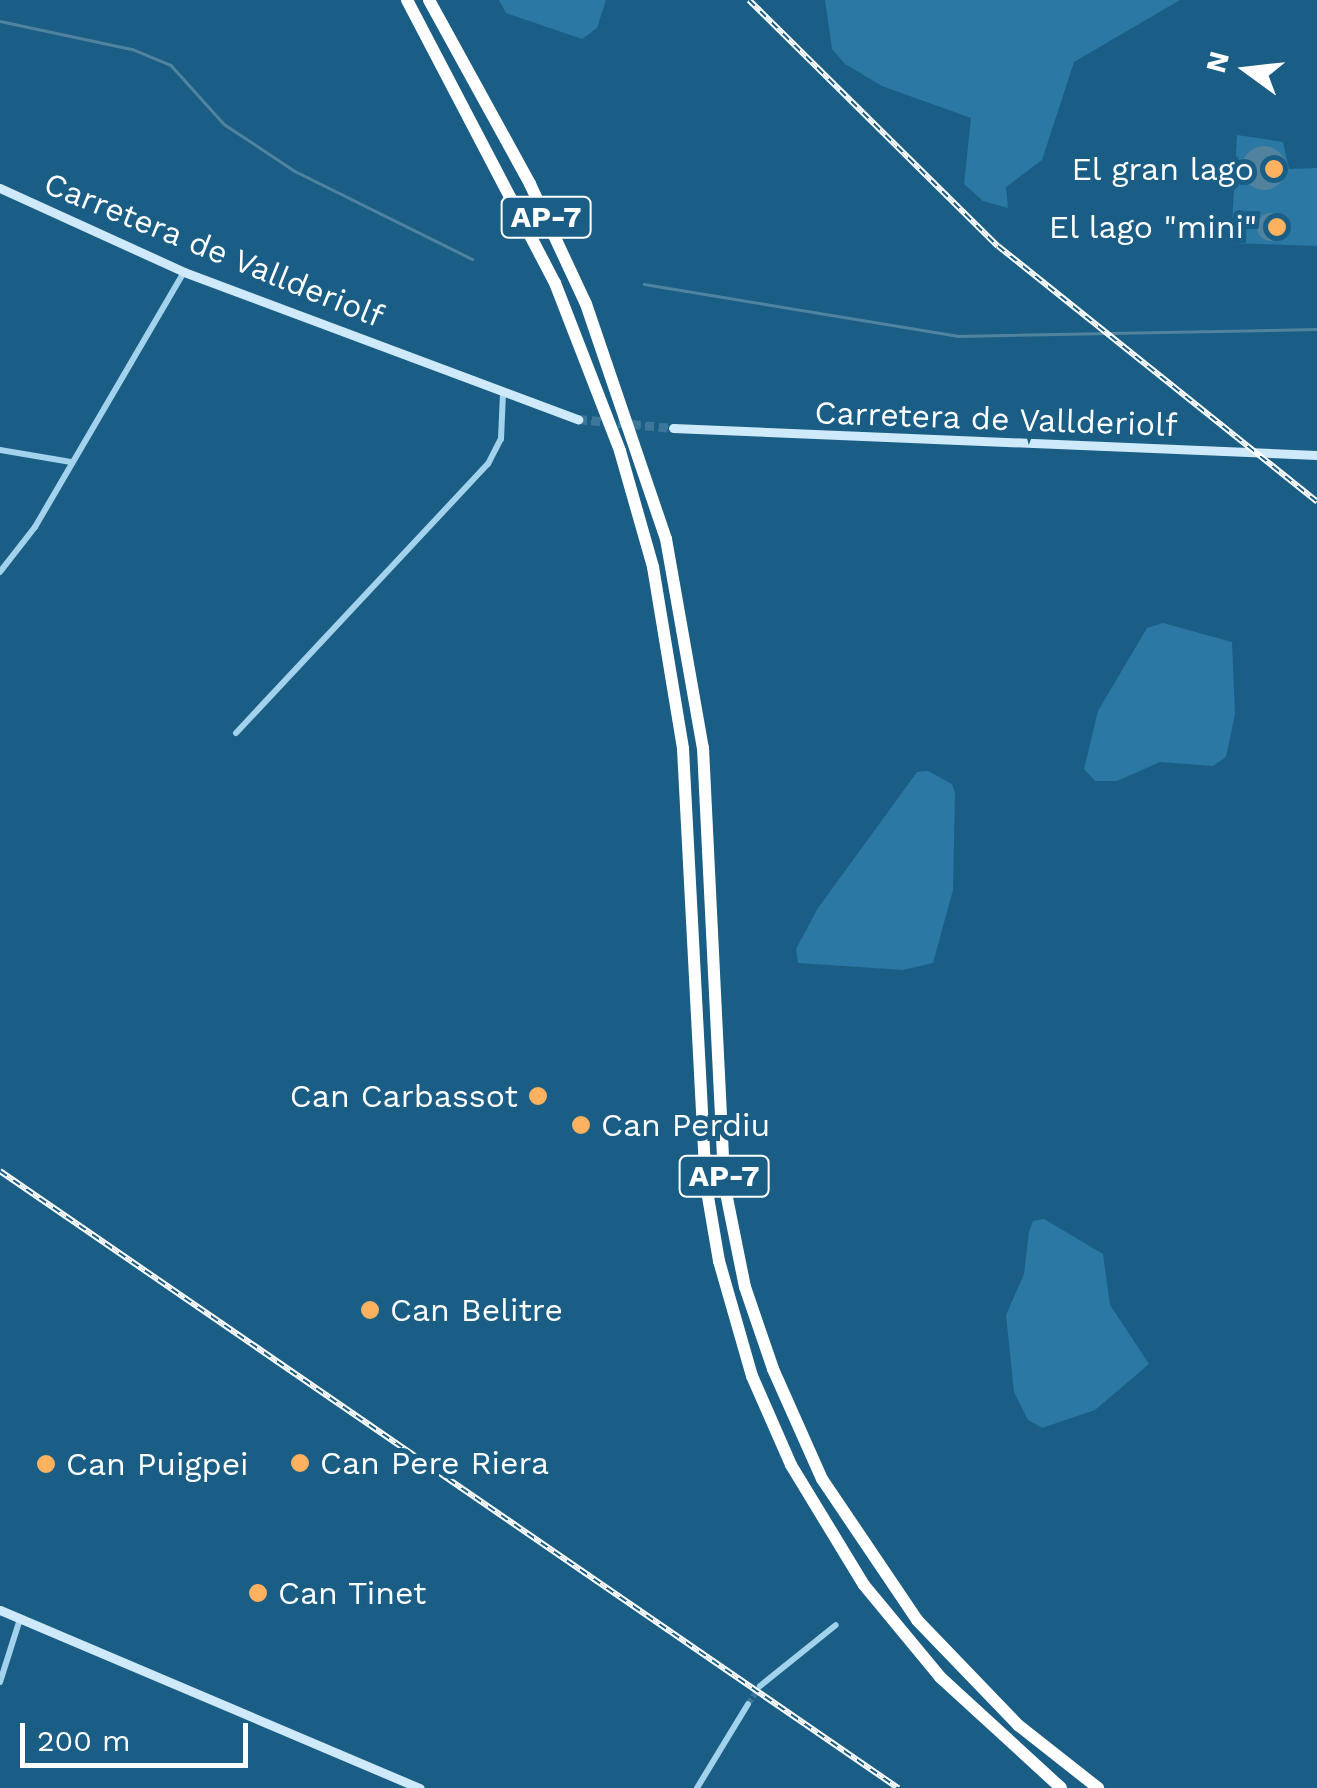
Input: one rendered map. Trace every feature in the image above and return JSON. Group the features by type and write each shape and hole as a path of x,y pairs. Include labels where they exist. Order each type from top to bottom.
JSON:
{"highway":[{"name":"AP-7","path":"406,0 467,104 555,283 614,433 648,548 683,750 706,1185 720,1261 752,1376 798,1479 864,1585 963,1701 1061,1788"},
{"name":"AP-7","path":"429,0 530,184 586,304 666,539 703,748 724,1183 745,1287 773,1369 822,1480 917,1620 1018,1725 1098,1788"}],"street":[{"name":"Carretera de Vallderiolf","path":"0,188 184,272 578,418"},
{"path":"0,572 35,527 184,272"},
{"path":"236,733 488,464 501,438 504,393"},
{"name":"Carretera de Vallderiolf","path":"673,428 1317,455"},
{"path":"0,450 71,462"},
{"path":"0,1610 420,1788"},
{"path":"0,1682 20,1619"},
{"path":"760,1686 836,1624"},
{"path":"697,1788 748,1704"}],"shaded area":[{"path":"499,0 606,0 597,28 582,39 506,13"},
{"path":"825,0 1180,0 1074,62 1042,160 1006,187 1008,208 983,201 964,184 971,118 882,86 845,64 832,49"},
{"path":"1237,135 1283,142 1289,169 1317,168 1317,246 1231,243"},
{"name":"El gran lago","path":"1264,146 1279,153 1286,168 1279,183 1264,190 1249,183 1242,168 1249,153"},
{"name":"El lago \"mini\"","path":"1271,213 1281,217 1285,227 1281,237 1271,241 1261,237 1257,227 1261,217"},
{"path":"1163,623 1232,642 1235,714 1226,757 1213,766 1160,762 1117,781 1095,781 1084,769 1098,711 1147,628"},
{"path":"928,771 952,784 955,793 953,890 933,963 903,970 798,963 796,949 818,908 917,772"},
{"path":"1044,1219 1103,1254 1110,1305 1149,1364 1095,1410 1042,1428 1028,1420 1014,1392 1006,1315 1024,1274 1033,1221"}],"waterway":[{"path":"0,21 132,49 171,65 224,124 295,171 472,259"},
{"path":"644,284 957,336 1317,329"}],"tunnel":[{"path":"578,419 673,428"},
{"path":"748,1704 760,1686"}],"railway":[{"path":"749,0 998,246 1317,502"},
{"path":"0,1171 898,1788"}],"place":[{"name":"El gran lago","path":"1274,169"},
{"name":"El lago \"mini\"","path":"1277,227"},
{"name":"Can Carbassot","path":"538,1096"},
{"name":"Can Perdiu","path":"581,1125"},
{"name":"Can Belitre","path":"370,1310"},
{"name":"Can Pere Riera","path":"300,1463"},
{"name":"Can Puigpei","path":"46,1464"},
{"name":"Can Tinet","path":"258,1593"}]}
